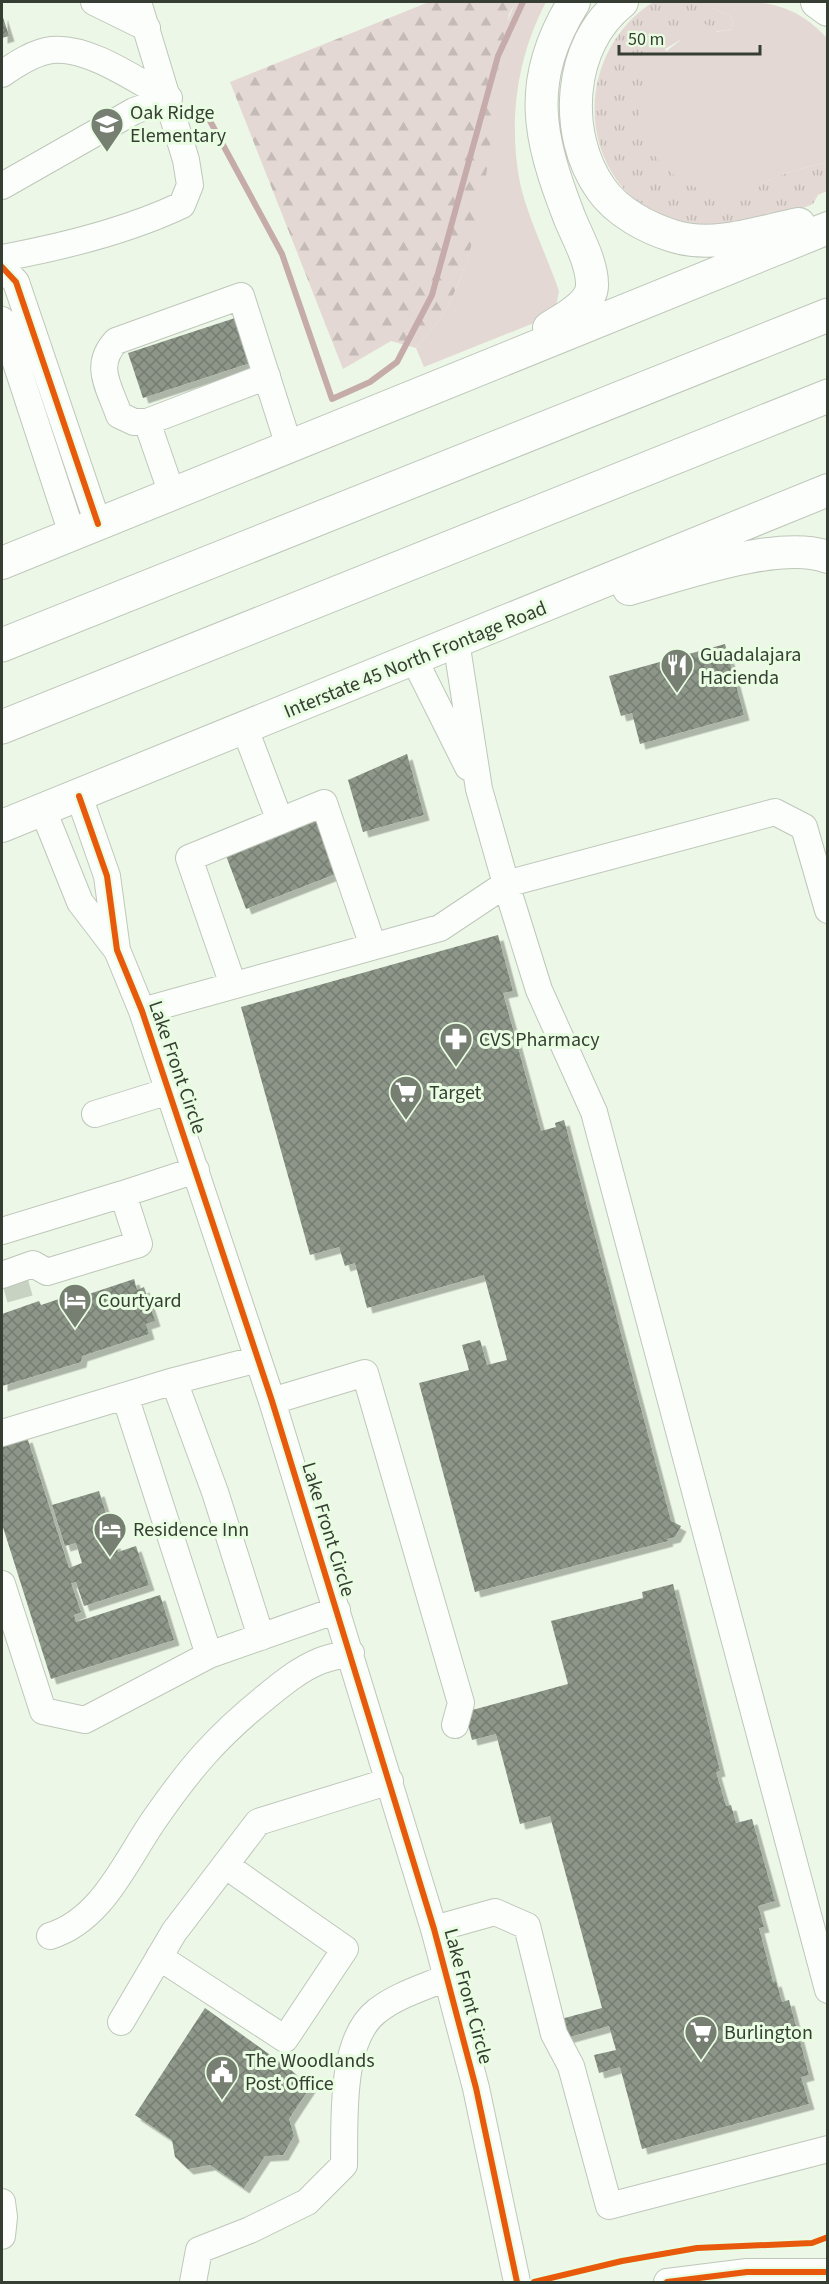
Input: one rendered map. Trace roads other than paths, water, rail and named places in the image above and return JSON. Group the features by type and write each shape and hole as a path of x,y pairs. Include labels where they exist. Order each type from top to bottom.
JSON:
{"highway":[{"path":"2,645 828,315"},
{"path":"2,727 828,396"}],"main road":[{"path":"504,359 584,305 593,285 586,258 549,165 541,123 546,68 556,30 574,2"},
{"path":"622,2 612,10 590,42 579,76 575,114 578,137 601,190 624,212 648,227 676,237 721,240 828,218"},
{"path":"817,2 828,10"},
{"path":"2,563 828,228"},
{"name":"Interstate 45 North Frontage Road","path":"2,826 828,490"},
{"path":"509,620 739,560 782,552 828,557"}],"street":[{"path":"94,2 147,28"},
{"path":"2,258 40,251 160,215 182,205 190,185 169,98 138,2"},
{"path":"2,74 19,61 53,50 89,55 169,98"},
{"path":"2,186 134,111 169,98"},
{"path":"2,267 16,282 85,529"},
{"path":"267,376 147,422 134,422 119,415 102,364 106,351 116,341 241,296 267,376 289,446"},
{"path":"2,320 85,529"},
{"path":"147,422 172,494"},
{"path":"456,641 479,789 539,990 594,1112 828,1990"},
{"path":"413,657 479,789"},
{"path":"245,729 280,821"},
{"name":"Lake Front Circle","path":"79,796 107,876 117,950 142,1011 272,1401 434,1929 476,2088 517,2283"},
{"path":"233,986 189,858 324,803 373,946"},
{"name":"Lake Front Circle","path":"43,810 80,902 117,950"},
{"path":"142,1011 440,928 506,884 775,812 804,827 828,910"},
{"path":"96,1114 169,1091"},
{"path":"2,1231 196,1170"},
{"path":"2,1285 33,1264 38,1277 139,1244 123,1194"},
{"path":"2,1433 174,1381 258,1359"},
{"path":"272,1401 365,1373 461,1703 455,1725"},
{"path":"174,1381 215,1492 261,1637"},
{"path":"125,1396 209,1655"},
{"path":"2,1584 43,1711 85,1720 209,1655 337,1610"},
{"path":"50,1936 76,1926 88,1914 114,1882 194,1762 232,1723 301,1670 321,1660 351,1653"},
{"path":"121,2022 174,1932 258,1822 390,1781"},
{"path":"159,1957 285,2039 345,1949 225,1865"},
{"path":"434,1929 495,1912 527,1926 554,2034 571,2066 609,2206 828,2149"},
{"path":"193,2283 199,2250 250,2230 307,2202 344,2166 345,2090 353,2045 375,2012 448,1977"},
{"path":"2,2202 2,2236"},
{"path":"667,2283 747,2272 828,2272"}],"waterway":[{"path":"209,119 282,254 332,399 370,382 397,362 432,295 498,56 523,2"}],"tunnel":[{"path":"4,1290 29,1283"}],"place":[{"name":"Oak Ridge Elementary","path":"107,153"},
{"name":"Guadalajara Hacienda","path":"677,694"},
{"name":"CVS Pharmacy","path":"456,1068"},
{"name":"Target","path":"406,1121"},
{"name":"Courtyard","path":"75,1329"},
{"name":"Residence Inn","path":"110,1558"},
{"name":"Burlington","path":"701,2061"},
{"name":"The Woodlands Post Office","path":"222,2101"}]}
